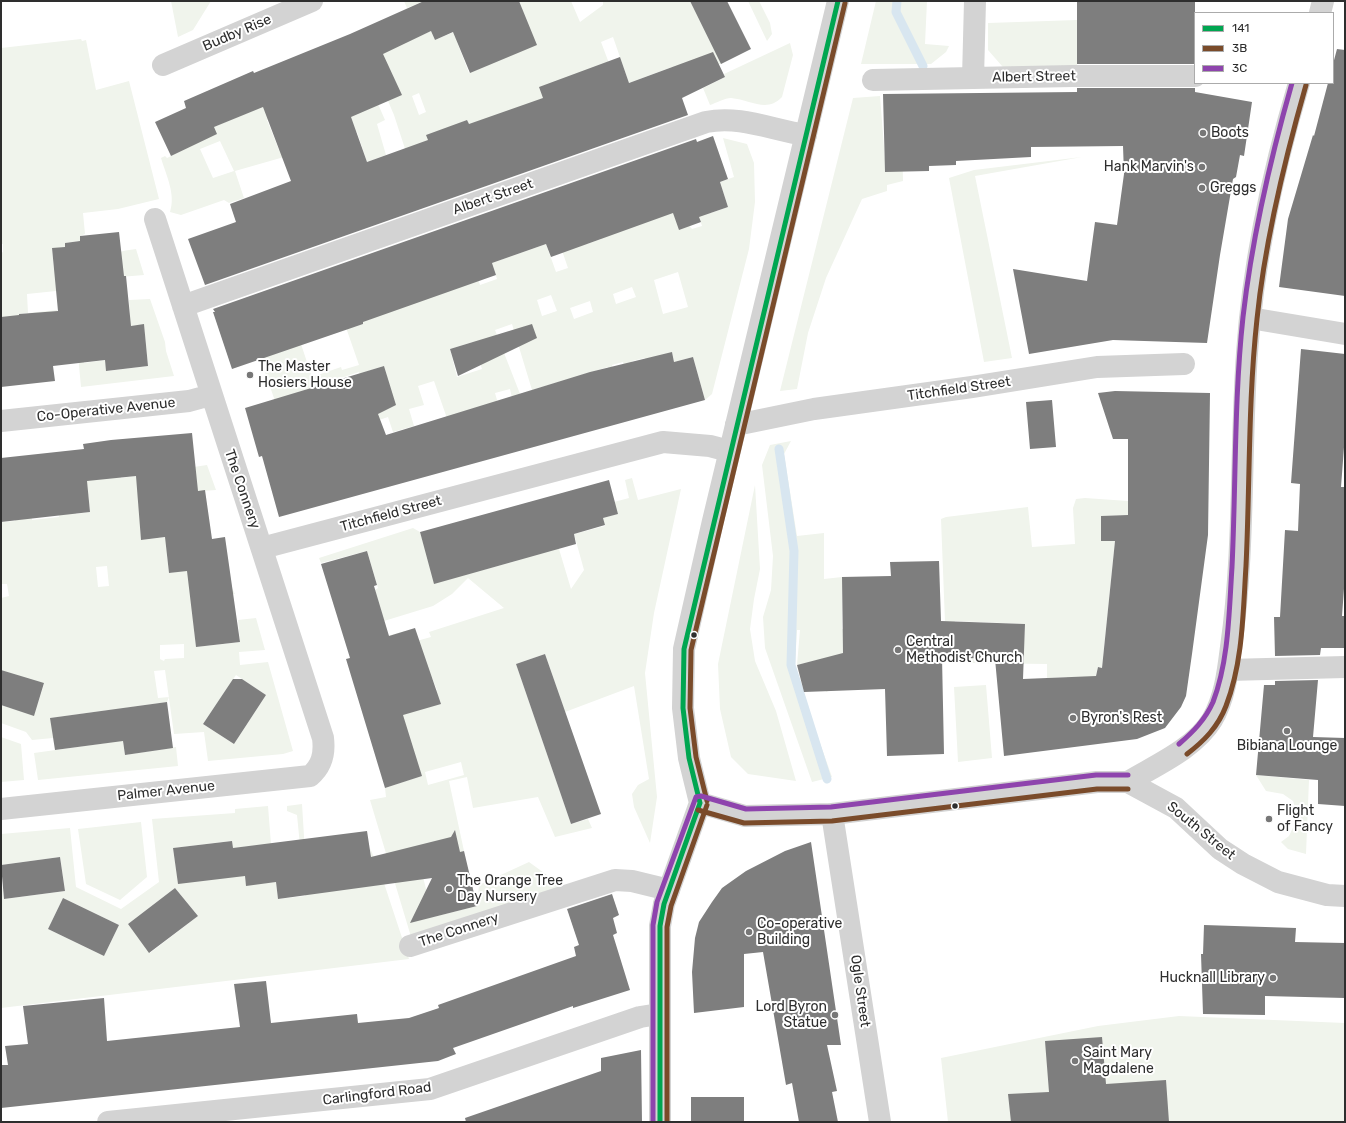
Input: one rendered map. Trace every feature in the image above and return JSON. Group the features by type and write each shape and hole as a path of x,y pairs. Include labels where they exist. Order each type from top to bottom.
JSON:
{"street":[{"name":"Budby Rise","path":"163,65 312,1"},
{"path":"660,1122 660,926 669,890 700,803 689,758 683,708 684,649 736,425 838,1"},
{"path":"973,78 975,1"},
{"path":"1320,12 1323,1"},
{"name":"Albert Street","path":"873,80 1073,76 1194,76"},
{"path":"700,803 745,816 832,814 1098,782 1128,782 1183,748 1204,730 1213,718 1225,686 1235,620 1241,515 1245,378 1258,252 1278,160 1299,84"},
{"name":"Albert Street","path":"183,306 706,122 722,118 738,120 806,135"},
{"name":"The Connery","path":"155,219 323,738 325,750 322,760"},
{"path":"1250,318 1345,334"},
{"name":"Titchfield Street","path":"736,425 814,409 972,387 1097,367 1184,364"},
{"name":"Co-Operative Avenue","path":"1,422 189,401 211,395"},
{"name":"Titchfield Street","path":"262,548 663,442 710,446 730,451"},
{"path":"1228,670 1345,667"},
{"name":"Palmer Avenue","path":"1,809 310,776 318,770 322,760"},
{"name":"South Street","path":"1128,782 1176,808 1220,849 1243,864 1278,882 1327,895 1345,896"},
{"name":"Ogle Street","path":"832,814 880,1122"},
{"name":"The Connery","path":"410,946 615,880 632,881 669,890"},
{"name":"Carlingford Road","path":"108,1122 430,1089 640,1017 659,1014"}],"shaded area":[{"path":"171,1 211,1 193,30 178,37"},
{"path":"404,1 424,1 407,8"},
{"path":"519,1 571,1 580,22 603,5 603,1 690,1 722,64 672,67 629,83 613,37 601,42 618,87 473,138 467,120 457,124 463,142 409,161 388,101 401,94 391,72 378,77 376,33 384,52 431,31 435,40 456,31 522,9","holes":["457,42 486,66 469,73","419,93 426,112 419,115 412,96"]},
{"path":"748,1 759,1 770,23 772,34 767,41"},
{"path":"876,1 927,1 925,44 949,46 946,52 931,64 861,64"},
{"path":"1077,20 1077,68 1009,74 988,50 988,23"},
{"path":"81,39 82,41 86,40 96,90 129,81 159,199 118,209 83,213 85,234 80,236 80,241 65,243 65,247 52,249 54,269 136,249 144,275 84,280 85,288 27,294 28,313 19,314 21,339 1,317 1,253 3,252 3,244 1,244 1,48"},
{"path":"790,43 793,55 782,97 776,102 765,105 731,98 710,105 703,88 725,77 724,74"},
{"path":"880,96 886,172 902,134 903,181 887,185 887,191 862,199 826,278 808,333 797,389 780,391 853,98"},
{"path":"378,104 385,120 377,124 386,155 367,162 357,132 284,157 235,171 244,198 229,203 224,200 181,215 170,212 172,205 171,191 161,158 165,156 167,158 197,143 194,135 264,106 270,118 267,120 279,150","holes":["220,141 234,171 213,178 200,149"]},
{"path":"723,138 747,144 754,163 755,202 749,249 712,394 705,400 693,357 674,362 672,352 648,369 645,358 632,361 634,373 626,375 623,362 612,365 615,378 611,379 608,367 532,390 512,324 495,330 524,404 514,407 510,389 495,393 499,407 449,424 434,381 418,386 424,405 409,409 414,426 393,432 388,417 376,421 276,404 256,346 297,332 312,377 341,367 342,370 359,365 342,316 354,327 363,324 359,310 478,279 480,285 497,279 492,263 546,244 556,272 568,268 558,239 582,231 587,244 601,239 597,226 669,200 692,229 702,226 691,192 711,213 728,207 720,182 734,177","holes":["678,272 688,307 663,314 654,280","632,287 636,297 616,304 613,294","551,295 557,311 542,316 537,300","590,301 593,312 574,319 570,308","473,342 482,369 457,377 450,349","384,366 387,376 368,382 365,372","359,372 366,392 281,398"]},
{"path":"1082,157 975,176 1012,358 984,362 949,178 974,170"},
{"path":"150,299 165,342 166,351 174,376 81,387 78,355 28,313 57,310 58,316 130,320 129,300","holes":["144,325 148,366 107,371 105,360 84,363 82,341 109,328"]},
{"path":"791,441 784,454 797,536 824,533 824,579 842,577 842,629 847,629 849,682 826,692 818,660 797,665 800,630 797,630 795,665 805,701 832,777 812,782 765,648 763,617 771,590 773,556 762,465 770,445"},
{"path":"207,465 216,490 138,496 138,505 146,504 164,523 140,525 141,540 183,535 185,552 167,554 169,573 198,569 232,588 235,594 191,599 196,647 240,642 238,620 256,618 265,650 239,652 240,665 268,662 293,751 283,754 208,761 204,732 174,734 169,697 167,702 118,709 125,755 176,747 178,766 38,780 34,753 113,742 109,710 51,718 53,738 32,740 26,732 1,723 1,705 34,715 44,684 1,670 1,598 9,596 7,584 1,584 1,522 15,521 13,500 30,499 32,520 59,517 56,496 74,494 76,514 90,512 86,476 120,469 121,478","holes":["107,566 109,586 98,587 96,567","184,644 184,658 165,659 164,661 160,659 160,645","165,670 169,697 158,698 154,671","236,675 266,695 234,744 203,724"]},
{"path":"632,478 638,500 681,489 654,613 645,673 657,797 650,843 634,807 632,794 638,785 649,779 634,686 565,712 545,654 516,664 571,824 588,819 592,828 555,837 538,797 473,808 467,777 449,781 464,851 421,869 433,917 477,906 479,885 529,862 558,883 560,892 412,940 370,800 386,797 385,788 421,776 401,712 411,698 437,690 432,678 407,686 387,636 405,631 409,643 431,637 429,632 504,608 468,578 452,594 433,606 384,621 375,590 378,588 367,551 321,563 319,558 413,528 420,532 425,549 483,570 516,561 556,539 571,589 584,570 574,534 605,526 603,518 617,514 614,502 629,498 625,480","holes":["461,762 464,775 428,785 425,772"]},
{"path":"755,485 760,569 750,629 755,661 776,711 796,781 748,774 731,757 720,709 718,664"},
{"path":"1085,498 1128,501 1146,515 1101,516 1101,541 1115,541 1102,668 1098,667 1095,679 1068,704 1067,677 1047,678 1047,664 967,663 968,658 1023,660 1025,624 955,621 946,648 941,519 946,517 1028,507 1032,547 1075,544 1073,508 1076,499"},
{"path":"986,685 992,758 958,762 954,687"},
{"path":"1,737 21,744 24,780 1,782"},
{"path":"1256,775 1309,780 1306,854 1288,849 1281,842 1289,836 1298,817 1293,801 1283,794 1266,791"},
{"path":"302,804 305,852 375,885 370,848 381,874 409,959 1,1008 1,877 4,899 65,891 60,857 1,865 1,834 70,828 76,887 121,909 159,882 152,819 235,813 235,809 268,806 271,844 242,847 246,885 276,882 278,899 305,896 297,815 287,811 287,806","holes":["232,841 207,880 178,883 173,848","175,888 198,916 150,953 128,924","63,898 119,925 104,956 48,929"]},
{"path":"141,822 147,877 120,900 86,884 78,829"},
{"path":"1179,1016 1345,1023 1345,1122 948,1122 941,1058 1098,1026"}],"building":[{"path":"424,1 519,1 537,45 470,73 453,32 435,40 431,31 383,54 402,95 351,117 367,162 428,140 426,135 467,120 469,124 543,98 539,87 620,57 629,83 713,52 725,77 682,98 688,115 205,285 188,239 236,222 230,204 291,181 263,107 214,127 217,134 171,156 155,122 186,108 184,101 253,71 254,73 350,34"},
{"path":"690,1 727,1 751,49 721,64"},
{"path":"1077,1 1195,1 1194,64 1077,64"},
{"path":"1337,49 1345,50 1345,296 1279,287 1288,219 1313,135 1314,136 1328,84 1334,84 1334,60"},
{"path":"1077,88 1195,88 1195,92 1252,102 1244,156 1240,155 1236,177 1233,179 1207,343 1113,340 1029,354 1013,269 1087,281 1095,222 1117,225 1124,174 1123,146 1031,147 1031,157 956,161 956,165 929,166 929,171 885,172 883,94 1077,92"},
{"path":"713,136 728,179 720,182 728,207 699,217 701,222 679,230 673,213 551,257 546,244 492,263 496,275 363,322 363,324 232,369 213,309 696,139 697,142"},
{"path":"119,232 124,276 126,276 131,326 144,324 148,366 106,371 105,360 53,366 55,381 1,387 1,317 58,311 52,248 65,247 65,243 80,241 80,236"},
{"path":"532,324 537,338 458,376 450,349"},
{"path":"1301,349 1345,354 1345,434 1341,487 1345,487 1345,575 1342,616 1345,616 1345,648 1321,648 1320,655 1275,656 1274,617 1280,617 1285,530 1298,531 1300,484 1291,483"},
{"path":"672,352 674,362 693,357 705,400 279,517 262,456 259,457 245,408 384,366 396,405 378,414 386,435 590,372"},
{"path":"1115,391 1210,393 1208,535 1186,696 1181,707 1165,728 1137,739 1004,756 995,659 942,657 944,754 887,756 885,689 804,692 797,665 843,653 842,577 891,576 890,562 939,561 941,621 1025,624 1023,679 1096,676 1098,667 1102,668 1115,541 1101,541 1101,516 1128,515 1128,439 1113,439 1098,393"},
{"path":"1052,400 1056,447 1030,449 1026,402"},
{"path":"192,433 198,491 205,490 212,539 225,537 240,642 196,647 187,571 169,573 165,537 141,540 136,476 87,481 90,512 1,522 1,458 84,449 83,444 111,440"},
{"path":"609,480 618,514 603,518 605,525 574,534 576,544 434,584 420,532"},
{"path":"367,551 377,585 374,586 389,636 415,628 441,704 403,715 422,776 385,788 346,659 350,658 321,564"},
{"path":"545,654 601,814 571,824 516,664"},
{"path":"1,670 44,683 34,716 1,705"},
{"path":"233,679 242,679 266,695 234,744 203,724"},
{"name":"Bibiana Lounge","path":"1318,680 1313,737 1345,738 1345,806 1318,804 1318,780 1256,775 1264,685 1275,685 1275,681"},
{"path":"167,702 173,748 125,755 123,741 55,750 50,718"},
{"path":"455,830 460,852 464,851 477,906 410,923 432,878 278,899 276,882 246,886 245,876 178,884 173,848 232,841 233,848 367,831 371,857 451,837"},
{"path":"811,842 841,1045 827,1045 837,1091 832,1092 838,1122 799,1122 792,1083 786,1085 763,952 744,954 744,1007 694,1013 692,972 695,938 699,922 712,902 722,888 746,871 785,851"},
{"path":"60,857 65,891 4,899 1,865"},
{"path":"175,888 198,916 149,953 128,924"},
{"path":"612,894 619,915 613,918 617,933 613,935 630,990 573,1008 573,1006 453,1048 456,1054 438,1061 1,1108 1,1065 8,1065 5,1046 28,1044 23,1006 104,998 107,1041 240,1027 234,984 266,981 271,1023 357,1014 358,1023 409,1018 439,1008 438,1005 576,956 574,947 579,945 567,909"},
{"path":"63,898 119,925 104,956 48,929"},
{"name":"Hucknall Library","path":"1204,925 1296,928 1295,942 1345,943 1345,998 1265,996 1265,1015 1203,1014 1201,954 1203,954"},
{"name":"Saint Mary Magdalene","path":"1102,1037 1106,1084 1166,1080 1169,1122 1011,1122 1008,1094 1049,1092 1045,1041"},
{"path":"641,1050 642,1122 466,1122 465,1118 601,1071 601,1058"},
{"path":"691,1097 744,1097 744,1122 691,1122"}],"waterway":[{"path":"897,1 896,12 923,66"},
{"path":"779,449 794,551 791,665 827,779"}],"transit line":[{"name":"141","path":"700,803 689,758 683,708 684,649 838,1"},
{"name":"3B","path":"707,801 696,757 690,708 691,650 845,3"},
{"name":"3C","path":"1179,744 1198,725 1210,708 1218,686 1225,652 1232,567 1238,379 1243,317 1251,258 1263,199 1276,141 1292,84"},
{"name":"3B","path":"1187,754 1210,733 1219,721 1232,689 1236,672 1243,619 1252,381 1260,289 1276,201 1306,85"},
{"name":"3C","path":"653,1122 653,925 657,902 696,797 701,796 746,809 831,807 1096,775 1128,775"},
{"name":"3B","path":"698,810 744,823 832,821 1097,789 1128,789"},
{"name":"141","path":"660,1122 660,926 664,904 700,803"},
{"name":"3B","path":"667,1122 667,927 671,906 707,805"}],"place":[{"name":"Boots","path":"1203,133"},
{"name":"Hank Marvin's","path":"1202,167"},
{"name":"Greggs","path":"1202,188"},
{"name":"The Master Hosiers House","path":"250,375"},
{"name":"Central Methodist Church","path":"898,650"},
{"name":"Byron's Rest","path":"1073,718"},
{"name":"Bibiana Lounge","path":"1287,731"},
{"name":"Flight of Fancy","path":"1269,819"},
{"name":"The Orange Tree Day Nursery","path":"449,889"},
{"name":"Co-operative Building","path":"749,932"},
{"name":"Hucknall Library","path":"1273,978"},
{"name":"Lord Byron Statue","path":"835,1015"},
{"name":"Saint Mary Magdalene","path":"1075,1061"}]}
